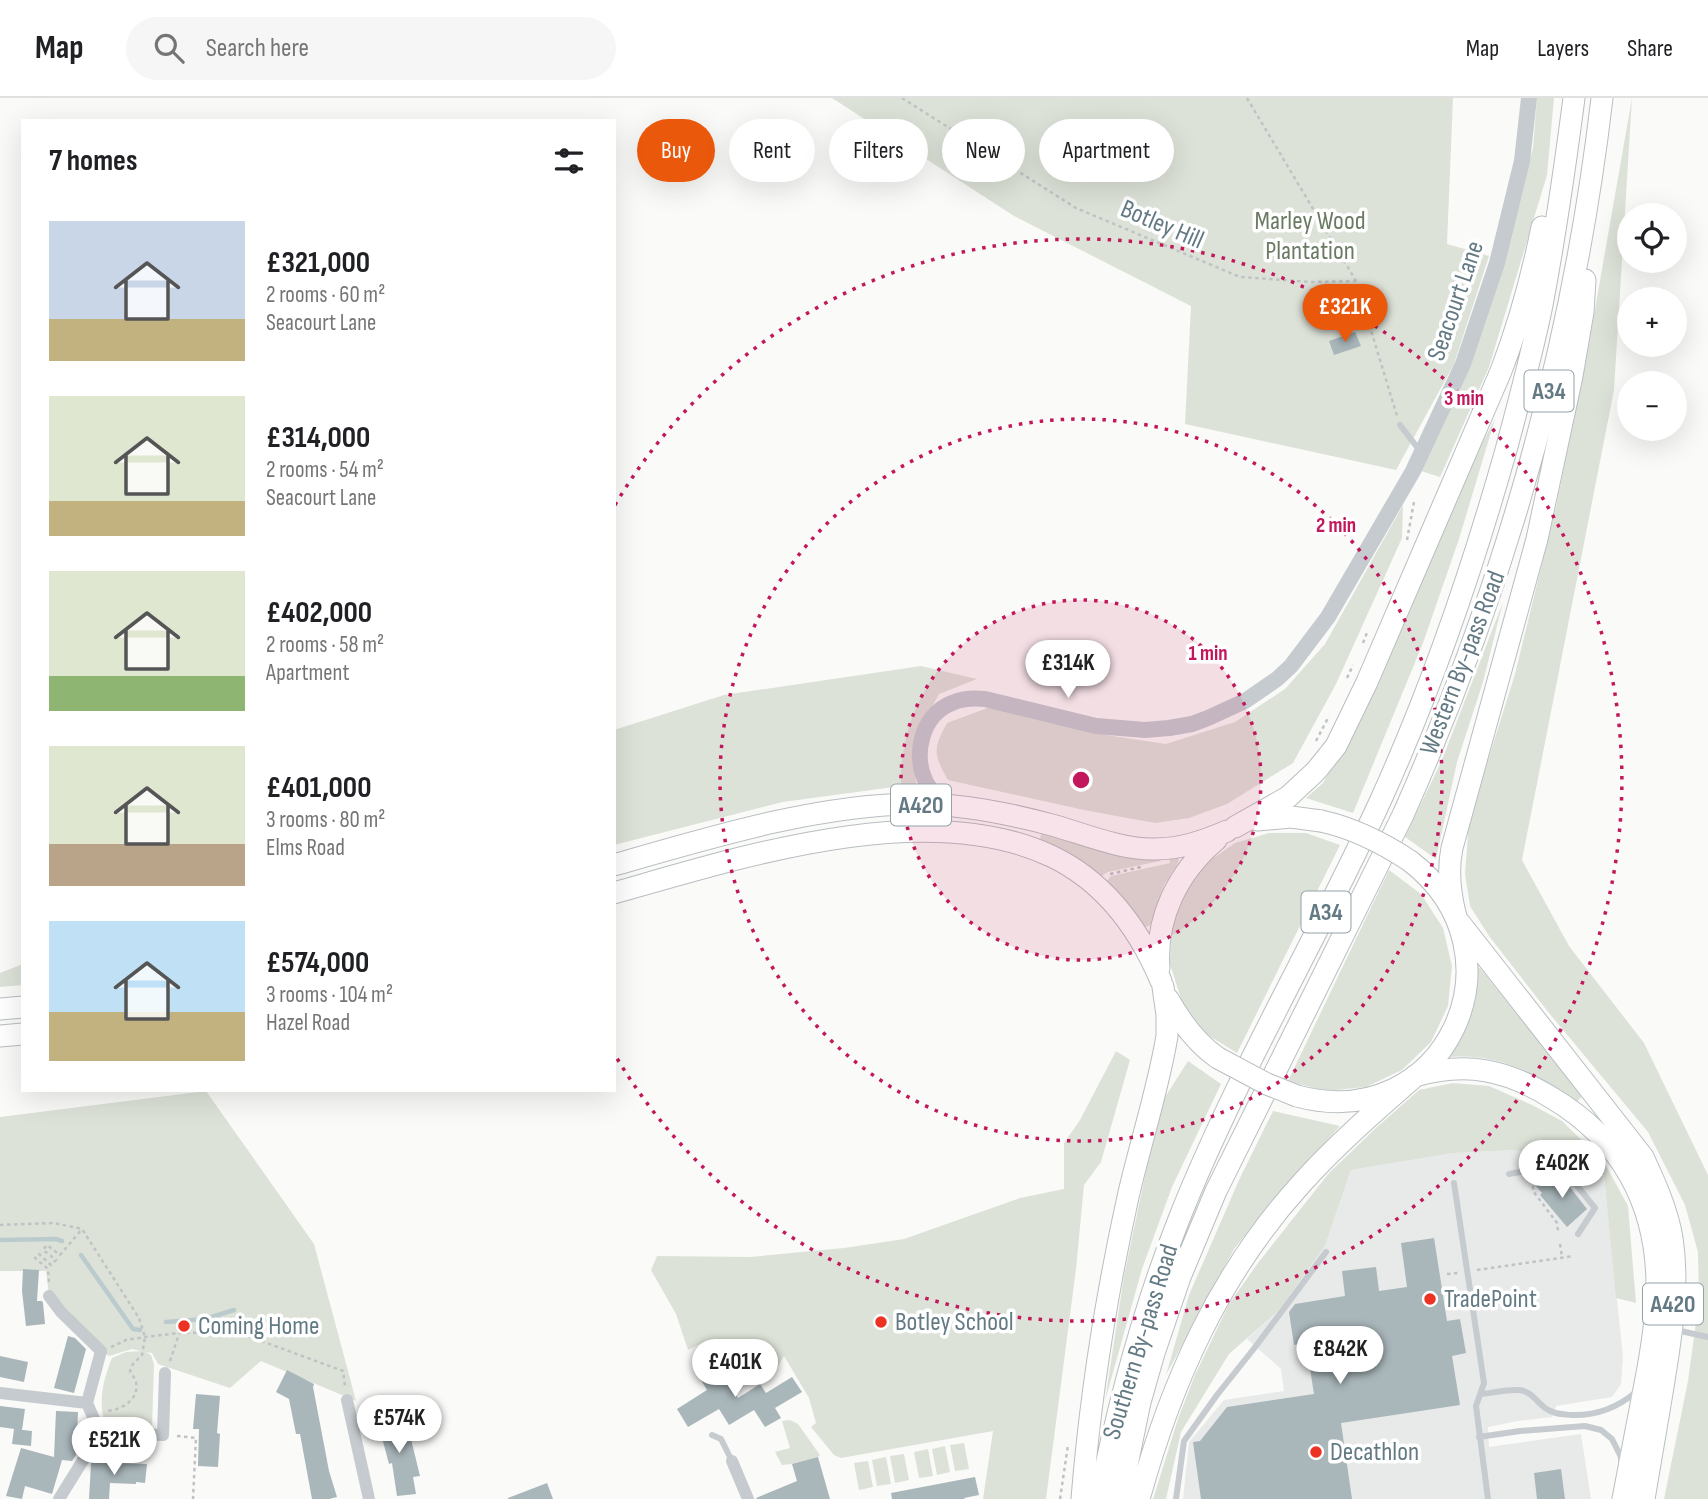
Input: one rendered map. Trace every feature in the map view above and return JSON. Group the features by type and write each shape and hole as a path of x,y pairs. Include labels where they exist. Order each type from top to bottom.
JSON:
{"main road":[{"path":"1082,1499 1095,1379 1111,1281 1128,1196 1167,1036 1167,1015 1159,965 1160,938 1166,911 1191,865 1209,846 1231,829 1271,808 1303,785 1327,759 1349,722 1517,329 1573,98"},
{"name":"Western By-pass Road","path":"1192,1187 1384,794 1424,698 1476,552 1530,359 1555,232 1573,98"},
{"name":"Western By-pass Road","path":"1216,1191 1403,814 1474,642 1515,519 1555,368 1585,216 1602,98"},
{"path":"1139,1499 1157,1437 1183,1369 1228,1282 1272,1218 1299,1186 1354,1130 1427,1066 1446,1043 1461,1010 1467,970 1464,938 1451,899 1449,880 1452,848 1537,539 1572,376 1583,312 1598,135"},
{"name":"A420","path":"616,864 709,839 822,814 914,804 1005,813 1118,844 1149,849 1191,845 1231,829"},
{"path":"1231,829 1250,821 1291,817 1321,821 1355,831 1410,861 1439,889 1457,919"},
{"name":"A420","path":"616,892 711,866 824,841 906,832 980,836 1051,856 1097,886 1130,923 1149,954 1162,984"},
{"name":"A420","path":"1457,919 1643,1157 1662,1198 1672,1238 1674,1275 1669,1350 1630,1498"},
{"path":"1162,984 1186,1027 1204,1048 1267,1084 1297,1096 1323,1102 1349,1102 1387,1093 1414,1077"},
{"path":"0,1009 21,1007"},
{"path":"0,1036 21,1034"},
{"name":"A420","path":"1414,1077 1439,1070 1479,1069 1506,1074 1549,1096 1577,1114 1599,1134 1620,1159 1643,1200 1656,1259 1656,1311 1630,1498"},
{"name":"Southern By-pass Road","path":"1099,1499 1133,1352 1165,1256 1192,1187"},
{"name":"Southern By-pass Road","path":"1120,1499 1140,1402 1154,1353 1180,1277 1216,1191"}],"street":[{"name":"Seacourt Lane","path":"945,805 928,785 922,772 920,748 927,726 934,716 952,703 963,699 985,699 1096,726 1145,730 1180,726 1208,718 1261,692 1291,666 1328,617 1413,471 1463,364 1497,263 1522,161 1529,98"},
{"path":"49,1296 61,1312 101,1351 86,1403 100,1433"},
{"path":"100,1433 163,1435 165,1373"},
{"path":"0,1394 86,1403"},
{"path":"347,1399 369,1499"},
{"path":"60,1499 100,1433"},
{"path":"732,1461 748,1499"}],"lane":[{"path":"1400,425 1421,452"},
{"path":"1510,1174 1562,1167 1595,1208 1578,1234"},
{"path":"1454,1183 1484,1383 1476,1406 1488,1499"},
{"path":"1176,1499 1184,1441 1326,1252"},
{"path":"1671,1329 1708,1337"},
{"path":"1481,1394 1520,1390 1531,1394 1546,1409 1556,1414 1581,1415 1601,1412 1625,1401 1645,1385"},
{"path":"1479,1437 1585,1426 1601,1430 1612,1439 1620,1457 1630,1498"},
{"path":"712,1435 720,1439 732,1461"}],"path":[{"name":"Botley Hill","path":"902,98 1076,208 1240,276 1311,282 1356,281"},
{"path":"1247,98 1356,281 1400,425"},
{"path":"1403,550 1408,539 1414,502"},
{"path":"1361,647 1371,623"},
{"path":"1343,687 1356,659"},
{"path":"1314,746 1332,709"},
{"path":"1103,879 1110,874 1144,867"},
{"path":"1533,1170 1533,1192 1556,1223 1558,1231"},
{"path":"0,1225 54,1223 82,1229 139,1318 145,1337 142,1355 130,1371 136,1381 131,1401 116,1410 108,1411 86,1403"},
{"path":"49,1296 48,1269 35,1258 39,1254 51,1265 56,1260 43,1250 47,1245 60,1255 82,1229"},
{"path":"1560,1244 1562,1257"},
{"path":"1474,1270 1574,1256"},
{"path":"1447,1275 1459,1273"},
{"path":"101,1351 126,1340 145,1337 179,1333 237,1332 343,1371 347,1399"},
{"path":"165,1373 179,1333"},
{"path":"163,1435 196,1438 194,1499"}],"shaded area":[{"path":"1515,1150 1604,1176 1623,1357 1621,1384 1612,1397 1556,1406 1552,1417 1488,1427 1489,1447 1581,1434 1591,1499 1183,1499 1189,1442 1224,1400 1284,1391 1281,1369 1247,1339 1279,1310 1325,1246 1351,1170 1454,1153"}],"green space":[{"name":"Marley Wood Plantation","path":"832,98 1453,98 1447,244 1489,256 1454,364 1396,470 1185,424 1191,306 1014,216 962,182 1025,182 1025,119 942,119 942,169 928,160 928,119 864,119"},
{"path":"1537,98 1554,98 1547,175 1489,367 1440,477 1421,471 1505,251 1533,148"},
{"path":"1632,98 1626,203 1617,203 1617,273 1621,273 1620,287 1617,287 1614,390 1522,860 1569,946 1644,1043 1708,1175 1708,1499 1664,1499 1688,1381 1699,1300 1698,1252 1685,1205 1648,1132 1489,936 1470,906 1465,874 1469,821 1515,674 1556,507 1588,349"},
{"path":"1495,419 1459,539 1423,643 1353,813 1306,798 1323,783 1350,737 1464,477"},
{"path":"1403,505 1402,538 1336,684 1293,763 1227,804 1189,818 1155,823 948,780 937,757 939,739 947,723 990,707 1106,735 1166,744 1235,722 1285,689 1325,644"},
{"path":"1503,602 1483,682 1457,762 1436,859 1405,837 1442,760"},
{"path":"921,666 977,679 939,694 914,739 916,784 783,802 616,844 616,729 724,695"},
{"path":"1042,828 1160,854 1160,861 1108,872 1100,877 1060,849 1040,840"},
{"path":"1269,833 1306,833 1340,845 1237,1053 1206,1034 1182,1002 1170,964 1171,927 1183,893 1205,864 1235,843"},
{"path":"1169,855 1176,855 1179,858 1178,863 1164,885 1151,923 1145,927 1106,882 1111,876 1170,863"},
{"path":"1389,870 1421,894 1443,928 1452,966 1448,1006 1431,1042 1402,1070 1366,1087 1326,1091 1288,1081"},
{"path":"21,965 21,985 0,987 0,973"},
{"path":"1480,968 1582,1096 1577,1102 1516,1067 1484,1058 1448,1057 1444,1054 1474,970"},
{"name":"Botley School","path":"1116,1051 1130,1060 1101,1162 1084,1185 1076,1269 1046,1499 983,1499 993,1431 841,1458 834,1455 811,1427 816,1423 809,1398 784,1356 775,1371 768,1368 738,1389 706,1341 688,1350 676,1314 651,1270 657,1256 750,1257 904,1239 1020,1198 1064,1189 1064,1143 1080,1120"},
{"path":"1188,1061 1221,1084 1172,1187 1142,1269 1105,1401 1124,1276 1160,1105"},
{"path":"1453,1083 1489,1086 1532,1105 1562,1121 1604,1162 1628,1206 1636,1303 1616,1298 1604,1175 1515,1150 1454,1153 1351,1170 1325,1246 1279,1310 1229,1354 1181,1432 1166,1499 1153,1499 1195,1375 1229,1304 1258,1263 1329,1173 1376,1128 1419,1090"},
{"path":"207,1092 314,1244 356,1401 261,1361 230,1388 158,1364 152,1353 146,1352 151,1355 154,1364 152,1427 105,1424 102,1391 112,1358 126,1352 141,1351 132,1349 109,1356 101,1351 49,1296 46,1271 0,1271 0,1117"},
{"path":"1273,1111 1340,1126 1275,1198 1234,1249 1166,1375 1189,1295 1239,1180"},
{"path":"790,1420 798,1424 820,1455 818,1457 782,1465 775,1452 790,1448 782,1421"},
{"path":"964,1443 969,1469 955,1471 950,1445"},
{"path":"945,1446 950,1472 937,1475 932,1449"},
{"path":"928,1449 933,1476 919,1478 914,1452"},
{"path":"904,1454 909,1480 895,1483 890,1456"},
{"path":"886,1457 891,1484 877,1486 872,1460"},
{"path":"868,1461 873,1487 859,1490 854,1463"}],"building":[{"path":"1355,332 1361,346 1334,355 1329,341"},
{"path":"1550,1175 1555,1182 1562,1177 1587,1209 1567,1227 1540,1195 1542,1193 1536,1186"},
{"path":"1434,1238 1447,1321 1460,1319 1466,1353 1452,1356 1460,1405 1341,1423 1352,1499 1201,1499 1193,1442 1200,1441 1227,1407 1314,1394 1306,1343 1294,1345 1289,1312 1295,1304 1345,1296 1342,1271 1376,1267 1379,1291 1407,1287 1401,1243"},
{"path":"23,1269 39,1270 37,1301 43,1303 45,1324 26,1326 22,1291"},
{"path":"68,1336 75,1338 86,1349 74,1393 54,1388"},
{"path":"0,1356 28,1362 24,1382 0,1377"},
{"path":"711,1360 717,1371 720,1369 738,1398 760,1384 766,1393 792,1377 802,1392 775,1408 781,1418 765,1427 754,1410 729,1425 719,1409 688,1427 677,1409 707,1390 695,1370"},
{"path":"287,1370 314,1384 329,1471 337,1497 312,1499 300,1434 296,1434 289,1399 276,1392"},
{"path":"196,1394 220,1396 218,1467 198,1466 199,1429 193,1429"},
{"path":"0,1406 25,1409 22,1430 0,1427"},
{"path":"56,1411 78,1412 76,1455 72,1461 62,1460 52,1494 25,1486 22,1499 6,1496 21,1448 54,1457"},
{"path":"393,1415 397,1434 409,1431 420,1476 413,1477 416,1494 397,1496 392,1463 389,1464 381,1434 376,1435 373,1419"},
{"path":"14,1429 32,1431 31,1446 12,1444"},
{"path":"818,1457 830,1499 756,1498 797,1481 792,1464"},
{"path":"92,1462 147,1464 145,1483 110,1483 109,1499 89,1499"},
{"path":"1561,1469 1565,1499 1537,1499 1534,1473"},
{"path":"975,1477 979,1495 965,1499 892,1499 891,1493"},
{"path":"547,1483 553,1499 508,1499 508,1498"}],"waterway":[{"path":"0,1240 62,1241"},
{"path":"81,1255 133,1329 140,1330"},
{"path":"166,1322 205,1319 234,1310"}],"place":[{"name":"TradePoint","path":"1430,1299"},
{"name":"Botley School","path":"881,1322"},
{"name":"Coming Home","path":"184,1326"},
{"name":"Decathlon","path":"1316,1452"}]}
